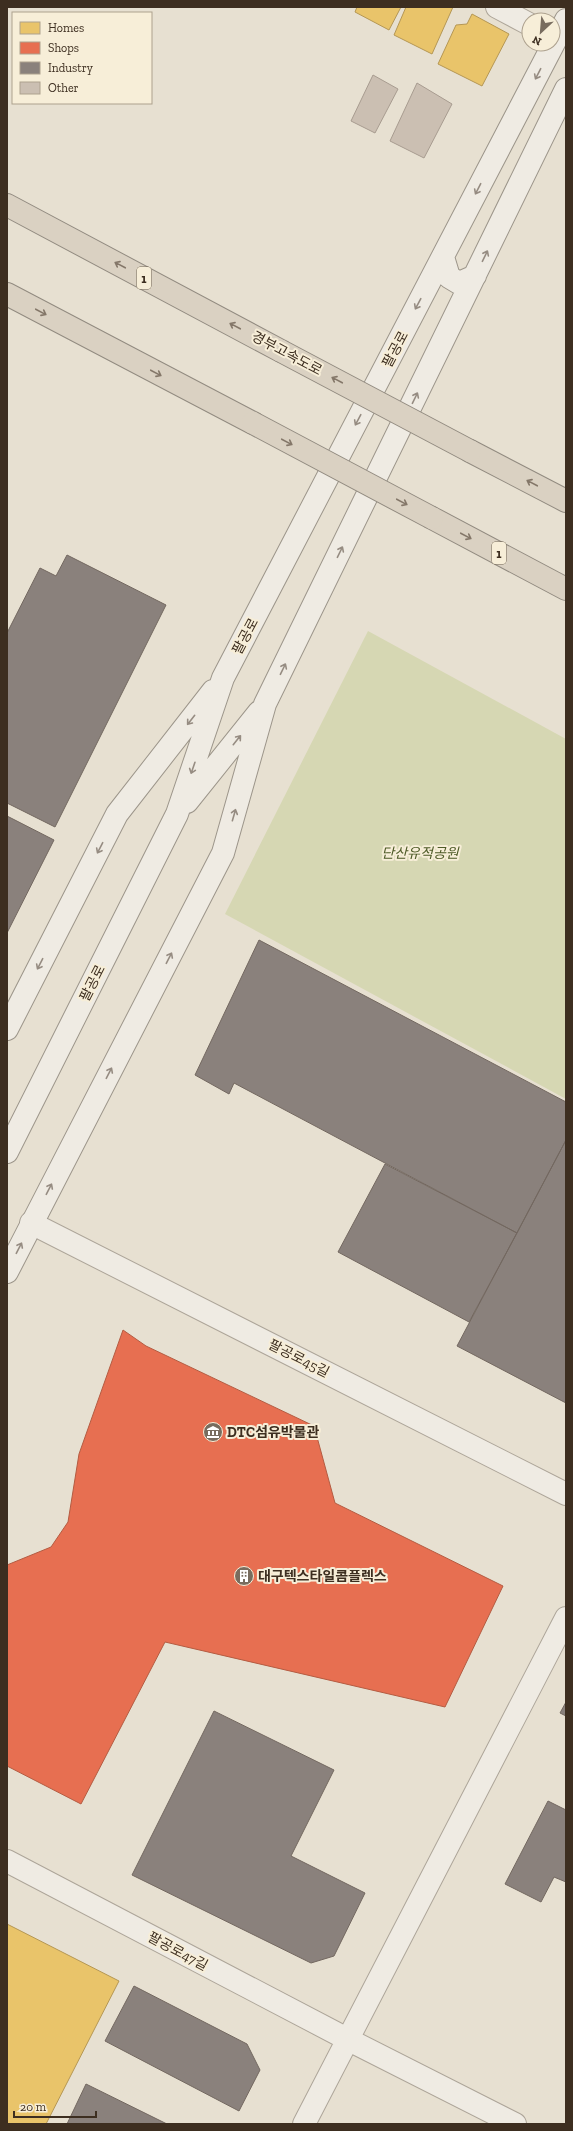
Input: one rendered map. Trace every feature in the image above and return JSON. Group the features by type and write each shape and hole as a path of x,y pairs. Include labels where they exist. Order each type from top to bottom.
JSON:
{"highway":[{"name":"경부고속도로","path":"7,205 566,502"},
{"name":"1","path":"7,294 566,588"}],"main road":[{"path":"497,7 521,20"},
{"name":"팔공로","path":"224,678 548,52"},
{"path":"7,1272 224,853 265,704 566,89"},
{"path":"443,257 449,277 460,283 475,276"},
{"path":"178,814 224,678"},
{"path":"7,1028 117,814 224,678"},
{"path":"178,814 265,704"},
{"name":"팔공로","path":"7,1152 178,814"},
{"name":"팔공로45길","path":"31,1224 566,1494"},
{"path":"304,2124 349,2040 566,1618"},
{"name":"팔공로47길","path":"7,1861 349,2040 516,2124"}],"green space":[{"name":"단산유적공원","path":"368,631 566,739 566,1099 225,914"}],"building: Homes":[{"path":"357,7 401,7 389,30 355,12"},
{"path":"406,7 453,7 432,54 394,35"},
{"path":"472,14 509,34 482,86 438,64 456,25 467,24"},
{"path":"7,1924 119,1981 46,2124 7,2124"}],"building: Shops":[{"name":"대구텍스타일콤플렉스","path":"123,1330 146,1346 314,1426 335,1503 503,1586 445,1707 165,1642 81,1804 7,1766 7,1565 51,1547 68,1522 79,1454"}],"building: Industry":[{"path":"67,555 166,605 55,827 7,803 7,633 40,568 56,576"},
{"path":"7,816 54,840 7,933"},
{"path":"259,940 566,1102 566,1140 517,1233 234,1083 229,1094 195,1075"},
{"path":"566,1140 566,1403 457,1346"},
{"path":"385,1164 517,1233 469,1322 338,1252"},
{"path":"566,1702 566,1716 560,1713"},
{"path":"214,1711 334,1770 291,1856 365,1893 334,1956 311,1963 132,1875"},
{"path":"548,1801 566,1810 566,1882 554,1877 541,1902 505,1884"},
{"path":"134,1986 247,2044 260,2070 239,2111 105,2041"},
{"path":"86,2084 167,2124 67,2124"}],"building: Other":[{"path":"373,75 398,89 375,133 351,121"},
{"path":"417,83 452,104 424,158 390,141"}],"place":[{"name":"DTC섬유박물관","path":"213,1432"},
{"name":"대구텍스타일콤플렉스","path":"244,1576"}]}
